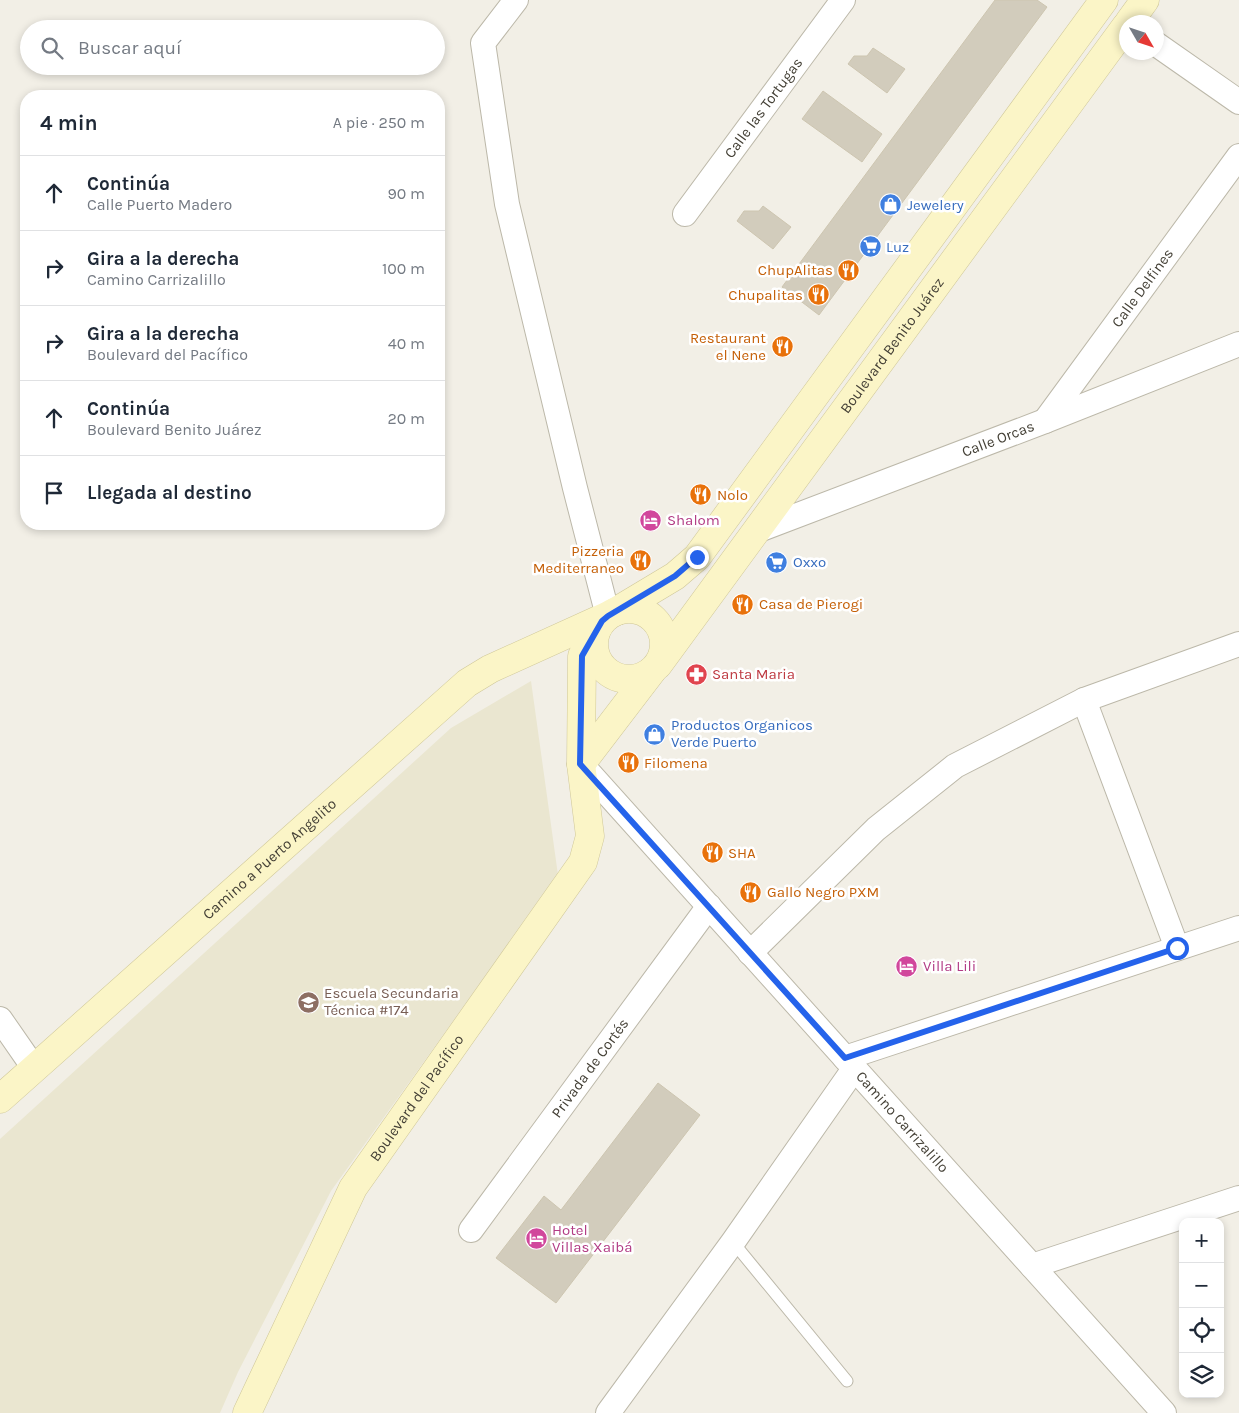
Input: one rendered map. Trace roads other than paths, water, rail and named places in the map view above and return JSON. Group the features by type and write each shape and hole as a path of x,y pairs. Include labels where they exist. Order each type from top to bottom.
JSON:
{"street":[{"path":"516,0 483,42 484,52 508,204 607,618"},
{"name":"Calle las Tortugas","path":"685,214 843,0"},
{"path":"1134,15 1145,0"},
{"path":"610,674 602,666 595,652 594,642 607,618 675,576 697,557 1099,2"},
{"name":"Boulevard Benito Juárez","path":"655,668 1119,36"},
{"path":"1164,50 1239,102"},
{"name":"Calle Delfines","path":"1045,421 1239,156"},
{"name":"Calle Orcas","path":"756,531 1045,421 1239,344"},
{"path":"580,764 663,656 665,640 663,633 654,619 648,614 633,608 624,609 607,618"},
{"name":"Camino a Puerto Angelito","path":"0,1099 467,684 490,668 607,618"},
{"name":"Boulevard del Pacífico","path":"246,1413 353,1188 583,862 590,836 580,764 582,656 607,618"},
{"path":"554,640 610,674 620,678 642,677 655,668"},
{"path":"750,953 876,829 955,766 1084,700 1239,644"},
{"path":"1084,700 1177,948"},
{"name":"Camino Carrizalillo","path":"580,764 1164,1413"},
{"name":"Privada de Cortés","path":"472,1230 709,906"},
{"path":"608,1413 733,1242 850,1063 1239,928"},
{"path":"0,1019 34,1068"},
{"path":"1032,1266 1239,1198"}],"lane":[{"path":"733,1242 846,1381"}],"place":[{"name":"Jewelery","path":"891,205"},
{"name":"Luz","path":"870,247"},
{"name":"ChupAlitas","path":"849,270"},
{"name":"Chupalitas","path":"819,295"},
{"name":"Restaurant el Nene","path":"782,347"},
{"name":"Nolo","path":"701,495"},
{"name":"Shalom","path":"651,520"},
{"name":"Pizzeria Mediterraneo","path":"640,560"},
{"name":"Oxxo","path":"777,562"},
{"name":"Casa de Pierogi","path":"743,604"},
{"name":"Santa Maria","path":"696,674"},
{"name":"Productos Organicos Verde Puerto","path":"655,734"},
{"name":"Filomena","path":"628,763"},
{"name":"SHA","path":"712,853"},
{"name":"Gallo Negro PXM","path":"751,892"},
{"name":"Villa Lili","path":"907,966"},
{"name":"Escuela Secundaria Técnica #174","path":"308,1002"},
{"name":"Hotel Villas Xaibá","path":"536,1239"}]}
